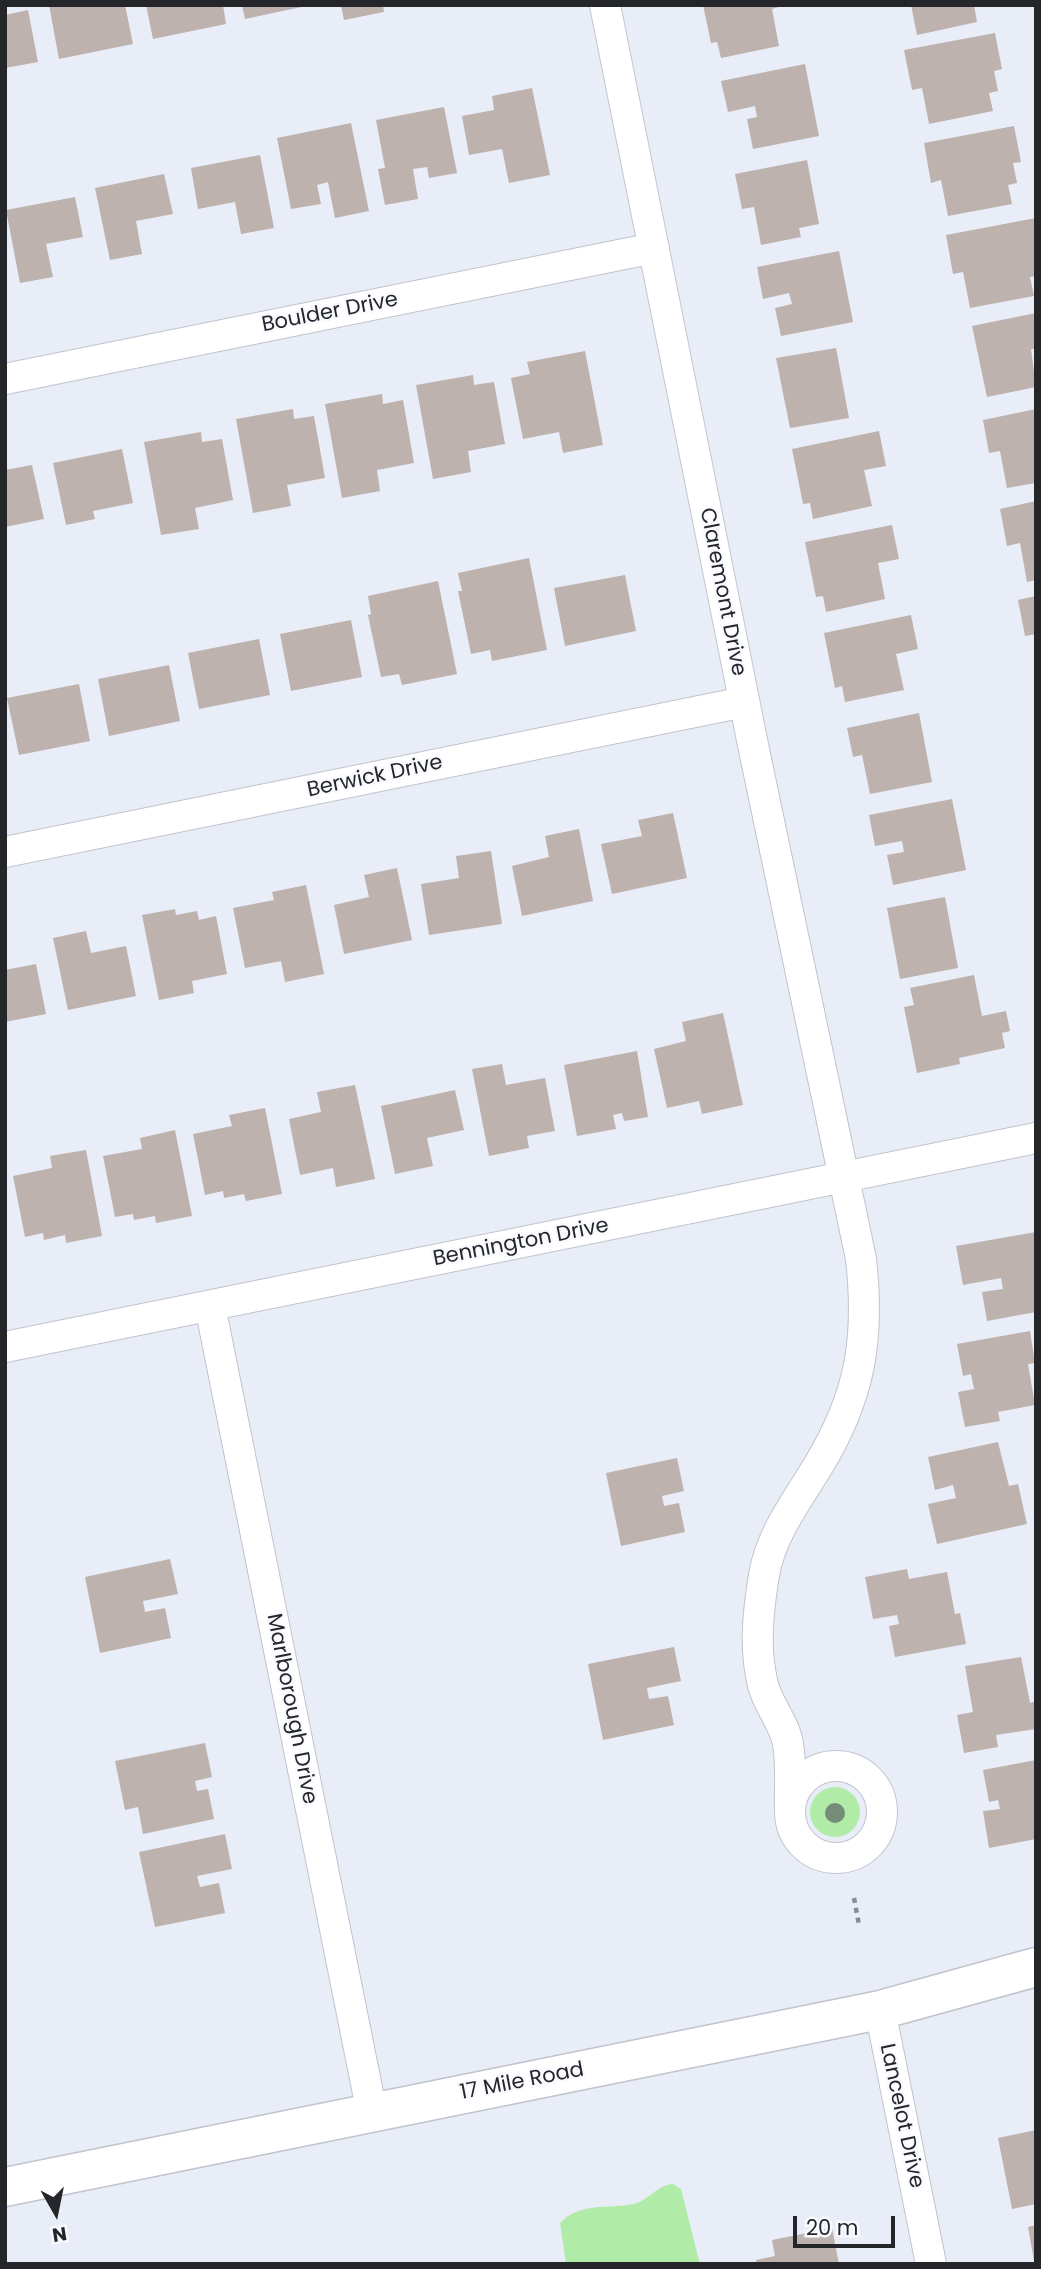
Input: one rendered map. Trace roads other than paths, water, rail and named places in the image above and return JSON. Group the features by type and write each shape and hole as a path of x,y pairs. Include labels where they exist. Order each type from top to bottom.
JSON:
{"main road":[{"name":"17 Mile Road","path":"5,2187 880,2010 1036,1967"}],"street":[{"name":"Claremont Drive","path":"605,5 744,702 861,1259 865,1300 860,1370 849,1408 784,1519 764,1572 757,1625 763,1685 788,1742"},
{"name":"Boulder Drive","path":"5,379 654,248"},
{"name":"Berwick Drive","path":"5,852 744,702"},
{"name":"Bennington Drive","path":"5,1347 1036,1138"},
{"name":"Marlborough Drive","path":"210,1306 372,2113"},
{"path":"788,1742 810,1757 853,1769 876,1789 881,1818 877,1832 868,1844 841,1858 818,1854 800,1841 792,1827 790,1813 788,1742"},
{"path":"790,1813 792,1798 810,1774 838,1766"},
{"name":"Lancelot Drive","path":"880,2010 931,2264"}]}
